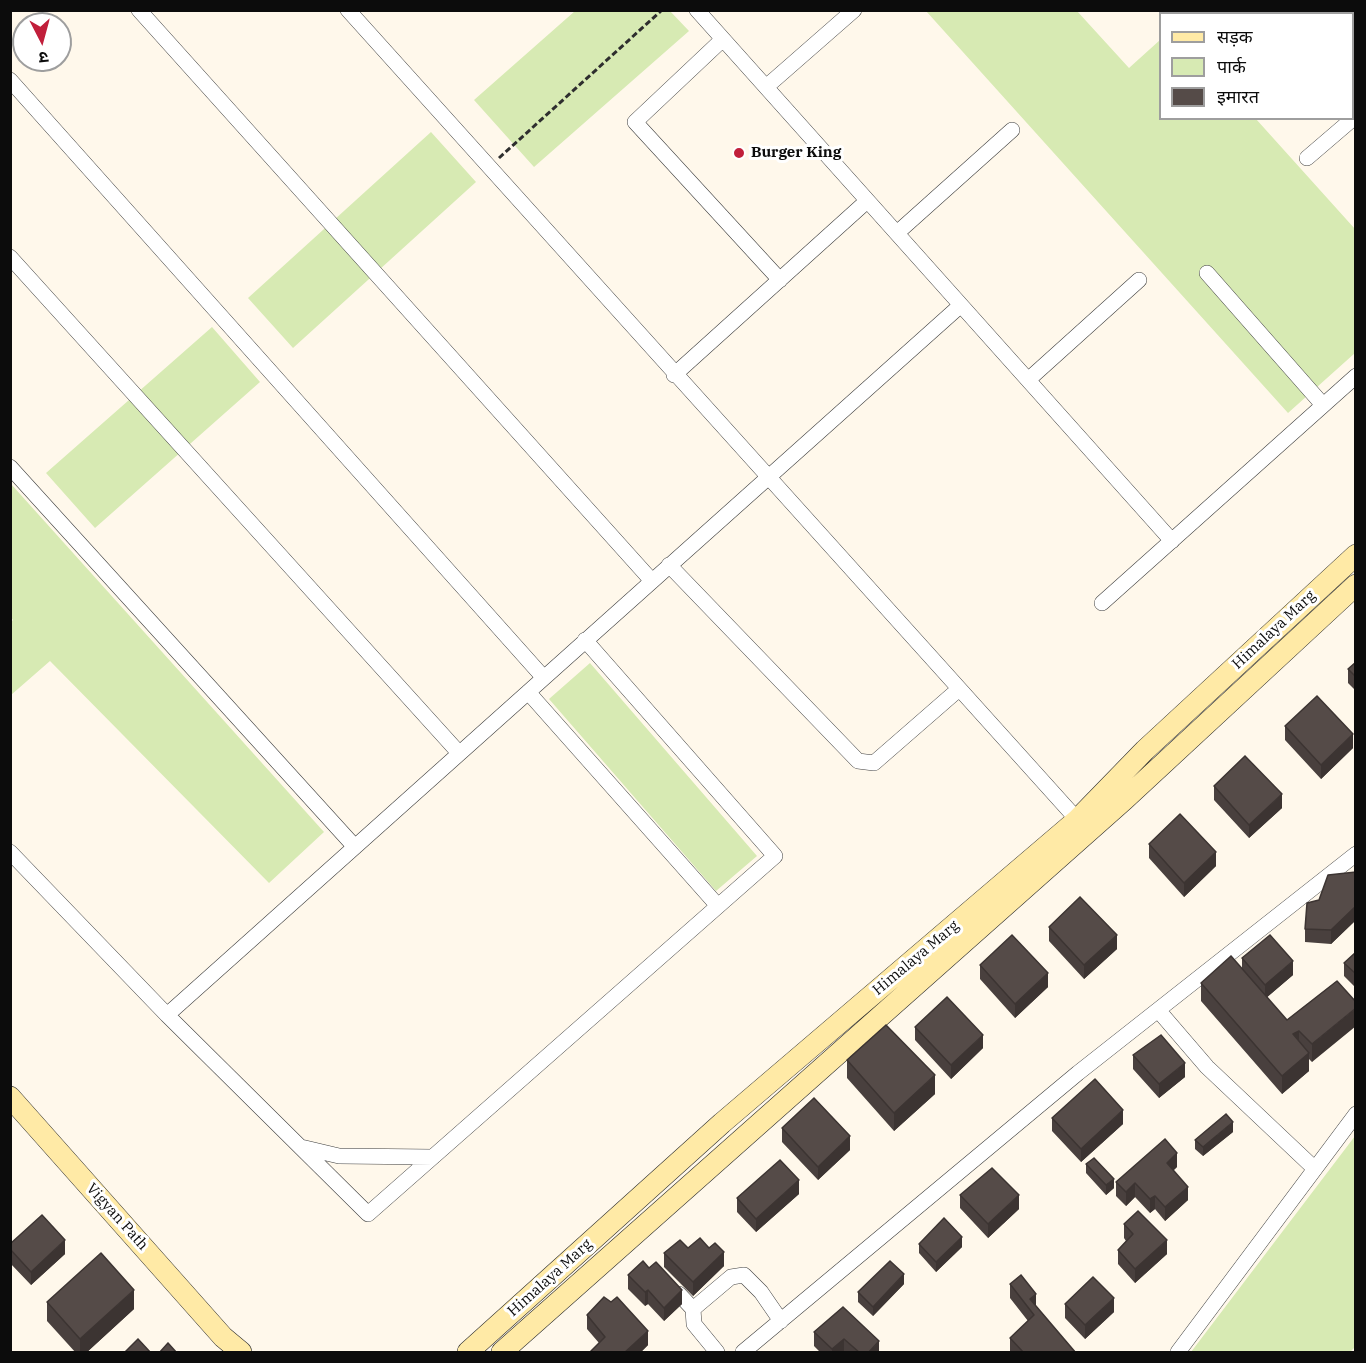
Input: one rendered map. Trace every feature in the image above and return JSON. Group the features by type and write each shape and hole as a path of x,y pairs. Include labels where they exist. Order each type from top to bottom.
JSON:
{"main road":[{"name":"Himalaya Marg","path":"468,1353 722,1123 1083,826 1145,750 1356,555"},
{"name":"Himalaya Marg","path":"502,1353 1083,826 1356,585"},
{"name":"Vigyan Path","path":"10,1096 229,1345 241,1353"}],"street":[{"path":"139,10 652,581"},
{"path":"348,10 1083,826"},
{"path":"697,10 1172,541"},
{"path":"766,87 854,10"},
{"path":"723,39 635,122 780,280"},
{"path":"10,80 544,678"},
{"path":"1307,158 1351,120"},
{"path":"897,233 1012,130"},
{"path":"675,374 867,201"},
{"path":"10,257 459,753"},
{"path":"1207,273 1323,405"},
{"path":"1028,380 1139,280"},
{"path":"167,1015 961,305"},
{"path":"1102,603 1356,376"},
{"path":"10,467 355,847"},
{"path":"669,565 858,761 874,763 959,689"},
{"path":"10,852 167,1015 368,1214 775,856 585,640"},
{"path":"528,692 718,906"},
{"path":"743,1353 1158,1010 1356,854"},
{"path":"1158,1010 1207,1067 1315,1169"},
{"path":"1178,1353 1356,1114"},
{"path":"301,1147 339,1156 433,1157"},
{"path":"693,1309 731,1277 744,1275 761,1292 781,1321"},
{"path":"679,1294 693,1309 694,1324 717,1353"}],"path":[{"path":"489,167 662,10"}],"green space":[{"path":"575,11 670,11 689,31 534,167 474,100"},
{"path":"926,11 1077,11 1129,68 1159,41 1159,120 1257,120 1355,229 1355,353 1288,413"},
{"path":"431,132 476,182 293,348 248,298"},
{"path":"212,327 260,382 95,528 46,473"},
{"path":"11,484 324,832 269,883 50,661 11,695 10,623 13,620 10,616"},
{"path":"590,663 757,856 716,891 549,699"},
{"path":"1355,1136 1355,1347 1350,1352 1191,1352"}],"building":[{"path":"1356,662 1356,677 1348,669"},
{"path":"1317,696 1353,734 1321,765 1285,726"},
{"path":"1245,756 1282,794 1249,825 1214,786"},
{"path":"1180,814 1216,852 1184,883 1149,844"},
{"path":"1356,872 1356,906 1331,930 1305,929 1307,903 1319,900 1328,875"},
{"path":"1080,897 1117,935 1084,965 1049,927"},
{"path":"1012,935 1048,973 1015,1004 980,965"},
{"path":"1270,935 1293,961 1265,985 1242,958"},
{"path":"1356,952 1356,974 1344,963"},
{"path":"1231,956 1287,1020 1337,981 1356,1002 1356,1008 1312,1044 1299,1031 1293,1034 1309,1053 1282,1076 1201,983"},
{"path":"947,997 983,1035 951,1065 915,1027"},
{"path":"886,1025 935,1075 894,1113 847,1060"},
{"path":"1161,1035 1185,1063 1159,1084 1133,1055"},
{"path":"1095,1079 1123,1110 1081,1149 1052,1118"},
{"path":"814,1098 850,1136 818,1167 782,1128"},
{"path":"1226,1114 1233,1122 1203,1147 1195,1140"},
{"path":"1165,1139 1177,1153 1167,1163 1188,1187 1165,1207 1155,1196 1150,1199 1135,1183 1126,1192 1116,1182"},
{"path":"1094,1158 1114,1179 1106,1185 1086,1164"},
{"path":"780,1160 799,1180 756,1219 737,1198"},
{"path":"992,1168 1019,1195 988,1224 960,1195"},
{"path":"1138,1211 1167,1240 1135,1269 1118,1250 1133,1234 1124,1224"},
{"path":"42,1215 65,1240 31,1272 10,1249 10,1244"},
{"path":"944,1218 962,1237 936,1262 919,1244"},
{"path":"700,1238 709,1248 715,1243 724,1252 693,1282 664,1253 680,1240 688,1248"},
{"path":"101,1253 134,1290 80,1339 47,1302"},
{"path":"643,1261 649,1268 656,1262 682,1290 664,1308 648,1290 645,1292 628,1275"},
{"path":"890,1261 904,1274 873,1307 858,1292"},
{"path":"1021,1275 1036,1294 1030,1299 1076,1353 1024,1353 1010,1338 1034,1315 1010,1284"},
{"path":"1093,1277 1114,1298 1085,1325 1065,1304"},
{"path":"604,1297 611,1302 617,1297 648,1331 624,1353 589,1353 605,1337 587,1315"},
{"path":"843,1307 879,1341 868,1353 860,1353 844,1339 832,1349 814,1332"},
{"path":"138,1339 151,1353 124,1353"},
{"path":"168,1343 177,1353 159,1353"}],"place":[{"name":"Burger King","path":"739,153"}]}
